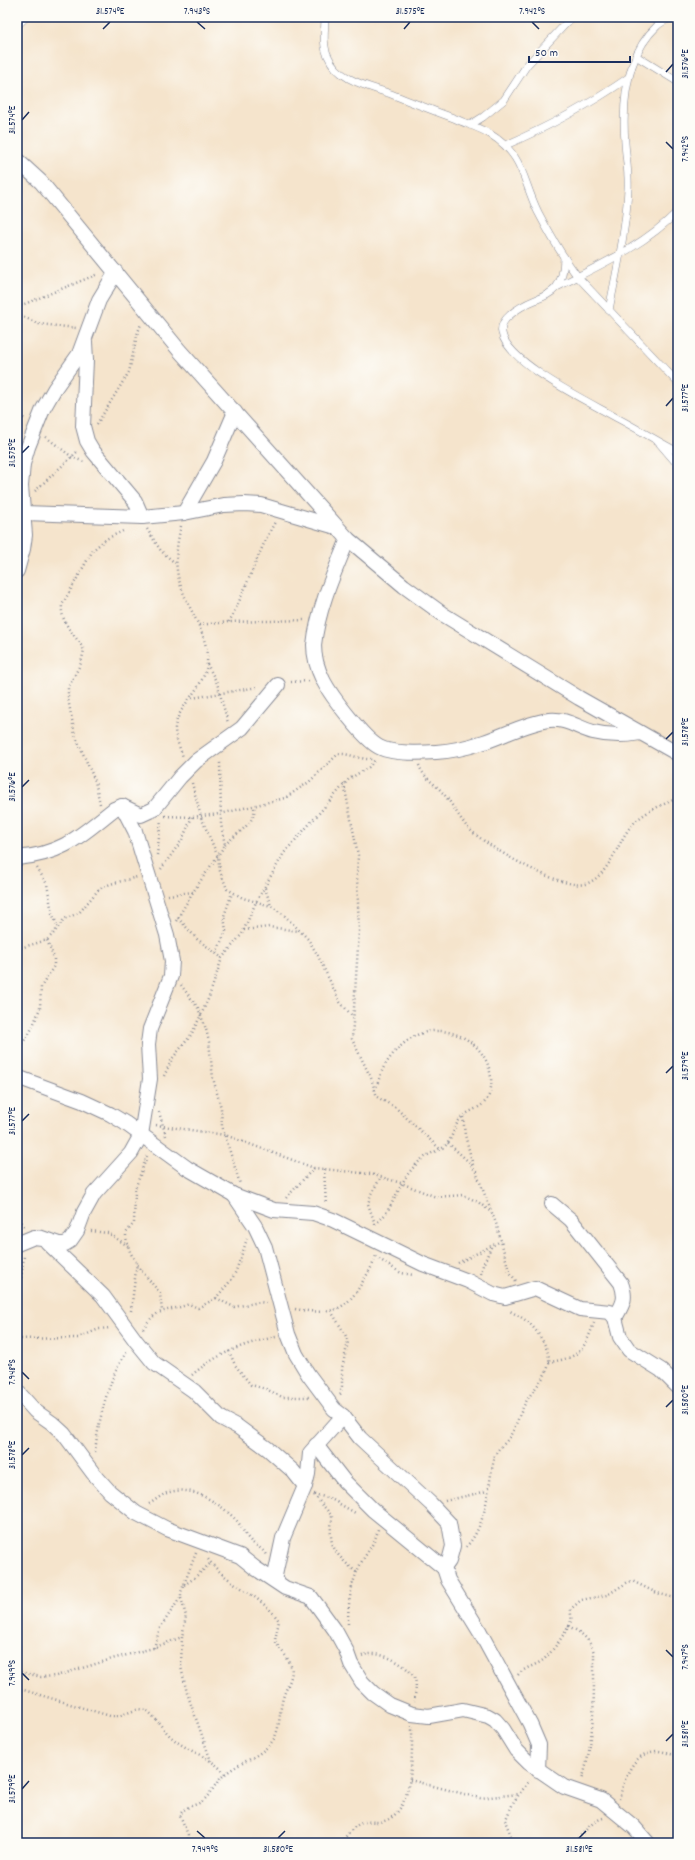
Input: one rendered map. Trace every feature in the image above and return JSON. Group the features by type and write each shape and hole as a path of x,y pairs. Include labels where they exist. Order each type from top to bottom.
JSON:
{"street":[{"path":"17,160 41,182 179,350 348,539 404,586 444,615 515,660 678,754"},
{"path":"17,571 23,549 23,507 21,486 23,464 34,428 55,388 79,354 99,300 114,270"},
{"path":"86,335 83,426 87,441 93,451 135,501 142,517"},
{"path":"184,513 214,461 235,412"},
{"path":"23,507 142,517 184,513 224,505 261,505 336,526"},
{"path":"348,539 318,620 314,647 316,663 324,681 366,736 380,748 390,750 437,752 483,743 535,724 557,719 593,732 611,736 640,733"},
{"path":"18,858 58,850 114,809 122,806 141,815 154,809 187,769 242,728 278,685"},
{"path":"75,1268 75,1234 84,1212 94,1194 131,1153 143,1132 150,1079 148,1044 150,1029 172,976 172,961 167,935 135,831 122,806"},
{"path":"17,1077 110,1114 143,1132 187,1168 238,1196 274,1210 312,1214 327,1218 423,1264 493,1294 505,1297 535,1288 580,1309 610,1312 615,1318 620,1337 629,1350 661,1370 678,1386"},
{"path":"238,1196 255,1226 271,1266 279,1306 288,1334 296,1354 308,1374 334,1409 343,1416 360,1438 431,1504 449,1524 453,1546 446,1565 448,1580 483,1638 530,1724 539,1745 538,1770"},
{"path":"552,1204 571,1220 621,1283 624,1293 623,1304 615,1318"},
{"path":"21,1242 34,1237 59,1244 65,1244 75,1234"},
{"path":"42,1238 103,1296 136,1341 162,1370 183,1383 221,1418 238,1427 282,1461 305,1486"},
{"path":"17,1391 35,1411 64,1434 92,1472 110,1492 136,1513 149,1521 240,1556 255,1568 275,1576 292,1591 311,1596 335,1630 346,1650 351,1664 362,1682 373,1693 390,1705 412,1714 429,1716 463,1710 488,1716 495,1720 503,1729 516,1750 538,1770 553,1781 601,1800 619,1814 648,1843"},
{"path":"275,1576 283,1538 305,1486 310,1453 343,1416"},
{"path":"316,1445 368,1513 446,1565"}],"lane":[{"path":"17,26 26,17"},
{"path":"325,17 325,41 327,55 333,66 342,74 370,88 386,92 470,125 488,133 506,145 516,159 537,210 564,258 578,277 678,383"},
{"path":"470,125 489,113 504,100 527,65 572,17"},
{"path":"609,310 625,227 628,187 624,101 628,78 636,56 648,36 658,26 672,17"},
{"path":"636,56 678,82"},
{"path":"506,145 571,114 628,78"},
{"path":"678,211 657,231 620,256 557,287 551,293 522,307 503,322 502,333 507,344 524,363 549,380 678,452"},
{"path":"557,287 563,274 564,258"},
{"path":"657,441 678,465"}],"path":[{"path":"17,306 114,270"},
{"path":"87,441 105,408 129,372 137,335 147,310"},
{"path":"17,314 39,324 86,335"},
{"path":"34,428 72,457 88,464"},
{"path":"23,507 72,457"},
{"path":"229,622 259,551 281,511"},
{"path":"184,513 180,530 176,563 179,580 199,625 205,644 207,663 220,693 230,727 222,742 219,779 220,814 225,845"},
{"path":"142,517 155,543 161,551 176,563"},
{"path":"103,818 95,781 75,736 68,699 68,688 81,663 84,650 68,627 62,611 62,605 93,550 106,539 126,529"},
{"path":"199,625 229,622 318,620"},
{"path":"207,663 202,682 178,718 175,728 177,742 187,769 201,817 218,857 224,883 227,889 232,893 271,906 312,944 340,1002 353,1017"},
{"path":"192,698 301,680 324,681"},
{"path":"148,1097 162,1081 172,1059 191,1035 201,1015 222,958 244,930 256,902 284,853 344,784 356,773 369,767 376,758 390,750"},
{"path":"420,752 419,765 421,770 442,792 463,822 477,836 527,866 549,877 574,884 585,884 596,878 606,866 632,826 643,816 659,806 678,798"},
{"path":"156,858 162,816 201,817 254,807 291,795 320,773 338,754 368,759 376,758"},
{"path":"344,784 358,855 357,875 359,931 352,1039 371,1078 377,1097 396,1108 409,1122 440,1149"},
{"path":"167,935 193,892 225,845 251,821 255,812 254,807"},
{"path":"17,949 47,940 64,919 79,913 99,889 123,880 149,879 182,840 192,817"},
{"path":"34,856 37,868 47,884 52,913 58,927"},
{"path":"265,888 271,906"},
{"path":"162,897 174,893 193,892"},
{"path":"216,953 226,931 224,916 232,893"},
{"path":"178,918 198,939 222,958"},
{"path":"244,930 269,928 299,931"},
{"path":"17,1050 33,1026 40,1008 41,987 54,966 54,958 47,940"},
{"path":"172,976 183,986 201,1015 209,1042 213,1078 220,1101 222,1126 238,1174 238,1196"},
{"path":"375,1091 387,1062 411,1038 434,1032 458,1035 470,1040 484,1054 488,1064 491,1087 487,1101 462,1117 453,1130 448,1143 425,1157 412,1168 401,1183 386,1215 375,1224 371,1238 376,1257 401,1273 415,1275"},
{"path":"462,1117 473,1167 492,1212 509,1272 527,1290"},
{"path":"162,1311 160,1293 137,1262 128,1246 126,1233 135,1220 134,1199 136,1182 147,1158 143,1132 225,1135 314,1168 324,1170 356,1171 401,1183 436,1197 442,1198 457,1195 470,1197 492,1212"},
{"path":"448,1143 473,1167"},
{"path":"274,1210 314,1168"},
{"path":"324,1170 327,1218"},
{"path":"375,1224 368,1204 371,1194 380,1177"},
{"path":"92,1472 95,1445 110,1386 119,1362 136,1341 153,1315 189,1304 198,1308 216,1298 236,1271 246,1240 255,1226"},
{"path":"75,1234 102,1231 108,1233 128,1246"},
{"path":"444,1272 501,1240"},
{"path":"17,1289 23,1266 21,1242"},
{"path":"482,1288 481,1274 483,1265 493,1245"},
{"path":"216,1298 234,1307 260,1302 312,1312 331,1311 343,1307 353,1297 376,1257"},
{"path":"17,1339 78,1338 99,1329 127,1328 137,1262"},
{"path":"446,1565 458,1556 478,1532 485,1509 487,1491 497,1450 508,1439 522,1410 549,1362 548,1353 542,1341 530,1324 520,1316 503,1308"},
{"path":"549,1362 572,1358 579,1352 587,1342 599,1310"},
{"path":"331,1311 345,1334 348,1342 342,1368 342,1386 340,1394 343,1416"},
{"path":"183,1383 201,1367 229,1351 256,1341 288,1334"},
{"path":"229,1351 235,1365 251,1385 266,1389 282,1397 325,1396"},
{"path":"144,1506 170,1492 184,1491 201,1494 218,1505 239,1523 248,1539 262,1549 275,1576"},
{"path":"431,1504 487,1491"},
{"path":"348,1627 350,1597 357,1573 375,1540 378,1525 368,1513 313,1493 332,1516 331,1540 334,1550 342,1560 357,1573"},
{"path":"375,1528 377,1532"},
{"path":"191,1538 198,1546 183,1585 181,1598 186,1616 182,1637 181,1667 183,1678 211,1761"},
{"path":"187,1843 188,1835 180,1815 183,1810 188,1806 204,1800 225,1774 267,1748 274,1739 281,1718 282,1700 292,1675 292,1667 277,1646 275,1640 279,1621 273,1613 251,1594 224,1577 205,1555"},
{"path":"183,1585 194,1579 211,1563"},
{"path":"508,1685 525,1669 543,1660 571,1621 571,1609 575,1604 586,1598 607,1595 632,1581 657,1593 678,1599"},
{"path":"153,1648 160,1628 181,1598"},
{"path":"568,1626 577,1630 585,1637 591,1644 594,1653 594,1712 592,1734 586,1768 578,1791"},
{"path":"17,1671 28,1675 48,1678 153,1648 182,1637"},
{"path":"340,1843 361,1823 383,1822 398,1813 410,1780 412,1764 412,1714 416,1690 415,1680 409,1672 386,1656 375,1652 367,1653 351,1664"},
{"path":"17,1688 110,1716 127,1714 138,1709 146,1710 176,1741 211,1761 225,1774"},
{"path":"571,1843 582,1835 596,1820 619,1814 628,1773 637,1760 648,1753 658,1751 678,1755"},
{"path":"514,1843 505,1821 514,1801 538,1770"},
{"path":"410,1780 480,1798 519,1794"}]}
